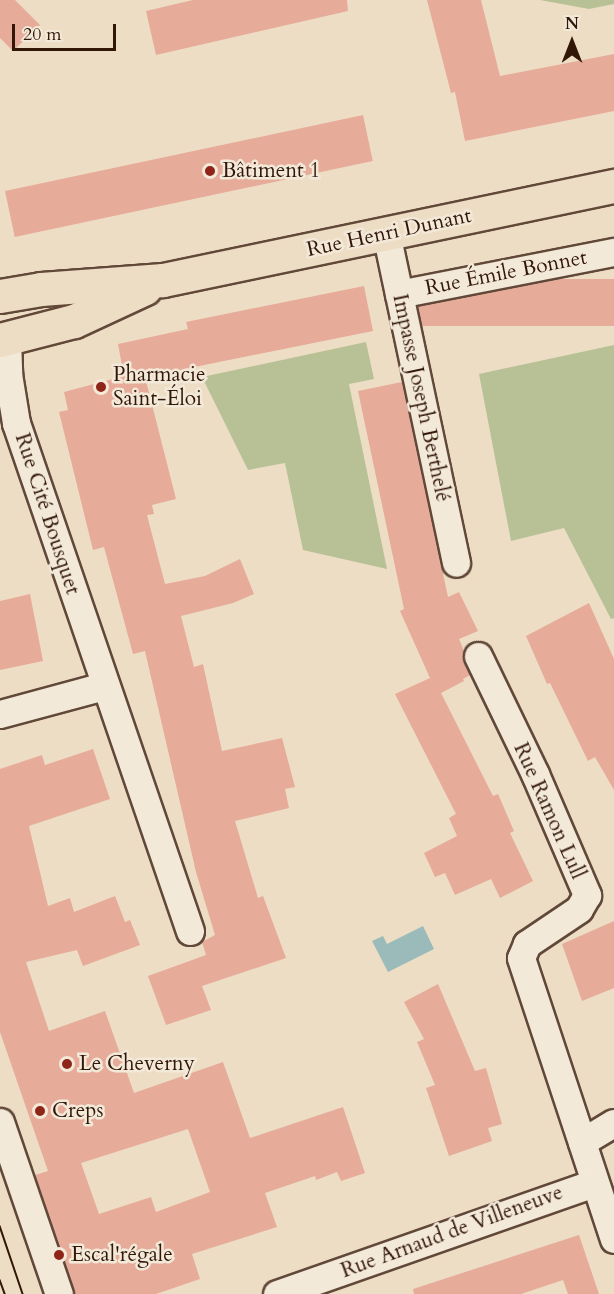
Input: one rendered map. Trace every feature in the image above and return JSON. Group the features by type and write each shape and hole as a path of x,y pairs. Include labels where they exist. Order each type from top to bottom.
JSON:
{"main road":[{"name":"Rue Henri Dunant","path":"0,296 41,289 163,280 614,186"},
{"name":"Rue Henri Dunant","path":"4,339 74,321 163,280"}],"street":[{"name":"Impasse Joseph Berthelé","path":"386,233 456,563"},
{"name":"Rue Émile Bonnet","path":"399,294 614,252"},
{"name":"Rue Cité Bousquet","path":"4,339 16,423 104,686 190,931"},
{"name":"Rue Ramon Lull","path":"478,656 535,774 586,895 579,909 527,944 520,958 614,1239"},
{"path":"0,714 104,686"},
{"path":"0,1122 59,1294"},
{"path":"582,1142 614,1123"},
{"name":"Rue Arnaud de Villeneuve","path":"277,1294 594,1183"}],"green space":[{"path":"540,0 614,0 614,4 589,9"},
{"path":"366,342 374,379 349,384 387,569 303,550 285,463 248,470 202,377"},
{"path":"614,345 614,618 611,619 564,528 511,541 479,374"}],"water":[{"path":"423,926 434,949 388,972 372,941 383,936 387,944"}],"building":[{"path":"0,0 15,0 40,25 13,51 0,38"},
{"path":"193,0 347,0 348,11 156,55 146,11"},
{"path":"427,0 481,0 500,76 614,54 614,111 465,141 455,92 451,93"},
{"name":"Bâtiment 1","path":"363,115 373,161 15,237 5,191"},
{"path":"417,279 614,279 614,326 417,326"},
{"path":"364,286 373,331 145,377 176,499 152,505 154,514 147,515 165,584 205,576 240,559 254,594 233,603 181,616 194,667 203,664 222,751 282,738 295,787 285,789 289,808 235,821 258,898 263,896 286,958 202,986 211,1010 166,1025 148,976 206,955 202,942 215,935 196,872 145,651 133,654 104,547 93,550 59,412 68,410 64,392 124,376 118,344 188,329 186,322"},
{"path":"402,382 448,597 459,592 478,631 459,639 464,651 464,662 470,675 463,679 464,681 441,693 493,796 498,794 514,831 510,833 533,881 500,898 491,879 455,895 445,873 435,877 424,853 457,836 449,818 456,814 395,694 430,678 400,611 404,609 358,391"},
{"path":"30,594 43,661 0,670 0,601"},
{"path":"589,603 614,659 614,790 595,757 588,761 550,683 547,684 526,636"},
{"path":"93,749 110,799 29,826 48,906 70,898 74,912 115,896 125,922 130,920 140,945 83,966 77,950 26,962 49,1031 105,1011 134,1093 223,1062 250,1138 343,1107 365,1173 341,1181 337,1172 316,1180 315,1176 265,1193 277,1227 192,1254 200,1279 156,1294 74,1294 35,1175 48,1171 0,1032 0,769 42,755 45,765","holes":["188,1129 210,1192 156,1212 151,1197 99,1214 81,1163"]},
{"path":"614,921 614,988 582,1001 562,944"},
{"path":"438,984 475,1071 486,1068 502,1124 488,1128 492,1141 449,1156 426,1088 435,1085 417,1042 424,1039 404,1002"},
{"path":"579,1235 599,1294 568,1294 563,1280 521,1294 414,1294 413,1289"}],"tram line":[{"path":"0,1226 23,1294"},
{"path":"0,1280 5,1294"}],"place":[{"name":"Bâtiment 1","path":"210,171"},
{"name":"Pharmacie Saint-Éloi","path":"101,387"},
{"name":"Le Cheverny","path":"67,1064"},
{"name":"Creps","path":"40,1111"},
{"name":"Escal'régale","path":"59,1255"}]}
